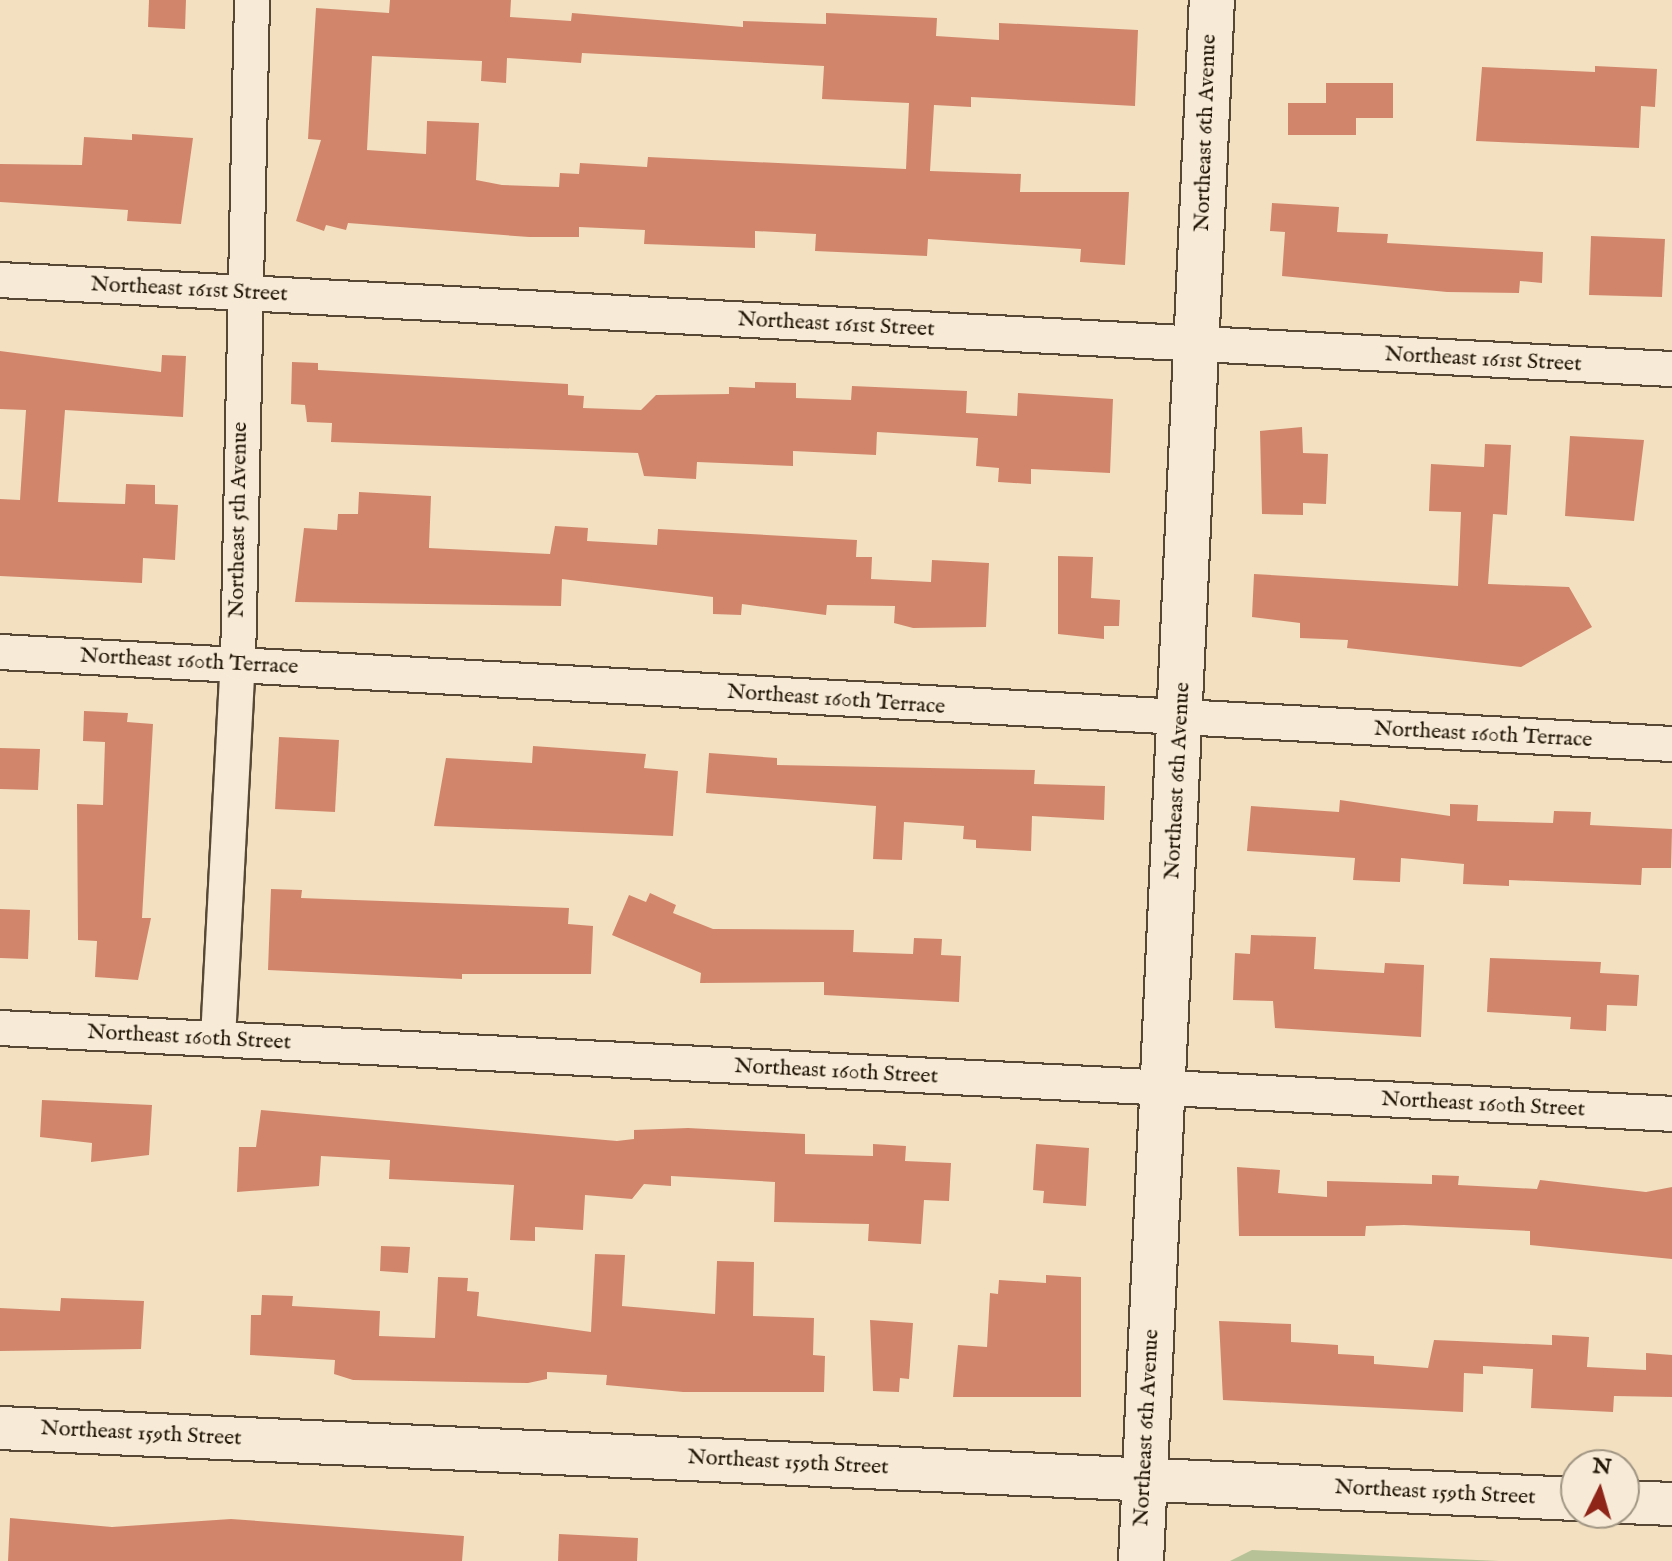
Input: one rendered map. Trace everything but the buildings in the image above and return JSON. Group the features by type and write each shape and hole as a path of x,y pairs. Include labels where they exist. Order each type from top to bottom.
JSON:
{"main road":[{"name":"Northeast 6th Avenue","path":"1141,1561 1165,1090 1212,0"}],"street":[{"name":"Northeast 5th Avenue","path":"218,1039 238,663 242,292 252,0"},
{"name":"Northeast 161st Street","path":"0,280 1672,369"},
{"name":"Northeast 160th Terrace","path":"0,652 238,663 1181,721 1672,744"},
{"name":"Northeast 160th Street","path":"0,1028 1672,1114"},
{"name":"Northeast 159th Street","path":"0,1428 1560,1498"},
{"path":"1640,1503 1672,1504"}],"green space":[{"path":"1252,1550 1499,1561 1230,1561"}]}
